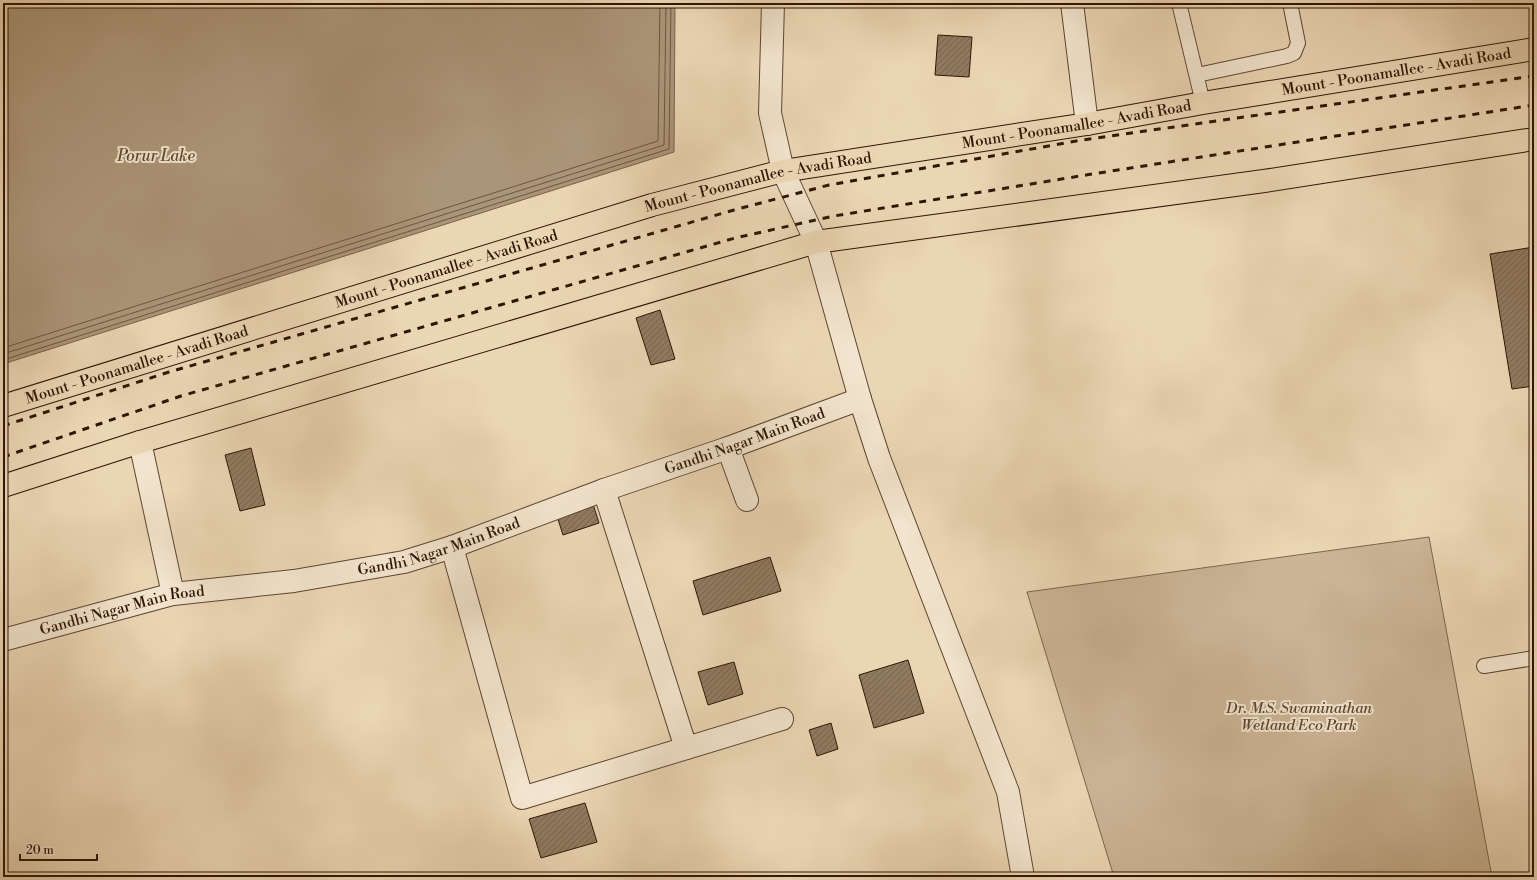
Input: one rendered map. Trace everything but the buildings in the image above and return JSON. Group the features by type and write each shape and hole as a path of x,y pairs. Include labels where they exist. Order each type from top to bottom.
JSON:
{"main road":[{"name":"Mount - Poonamallee - Avadi Road","path":"3,406 652,205 783,171 1087,124 1203,102 1534,49"},
{"path":"3,486 140,442 816,242 1264,181 1534,139"}],"street":[{"path":"773,3 770,113 783,171 816,242 860,400 879,458 1008,792 1023,877"},
{"path":"1072,3 1087,124"},
{"name":"Gandhi Nagar Main Road","path":"3,640 173,594 294,581 404,562 452,547 604,490 728,448 860,400"},
{"path":"140,442 173,594"},
{"path":"728,448 747,500"},
{"path":"604,490 686,748"},
{"path":"452,547 522,798 782,719"}],"lane":[{"path":"1179,3 1203,102"},
{"path":"1197,75 1287,56 1294,53 1298,43 1290,3"},
{"path":"1484,666 1534,658"}],"green space":[{"name":"Dr. M.S. Swaminathan Wetland Eco Park","path":"1429,537 1492,877 1114,877 1027,592"}],"water":[{"name":"Porur Lake","path":"3,3 675,3 674,152 3,364"}],"railway":[{"path":"3,426 169,372 734,210 829,185 1082,140 1534,76"},
{"path":"3,457 181,396 735,238 834,216 1534,105"}]}
